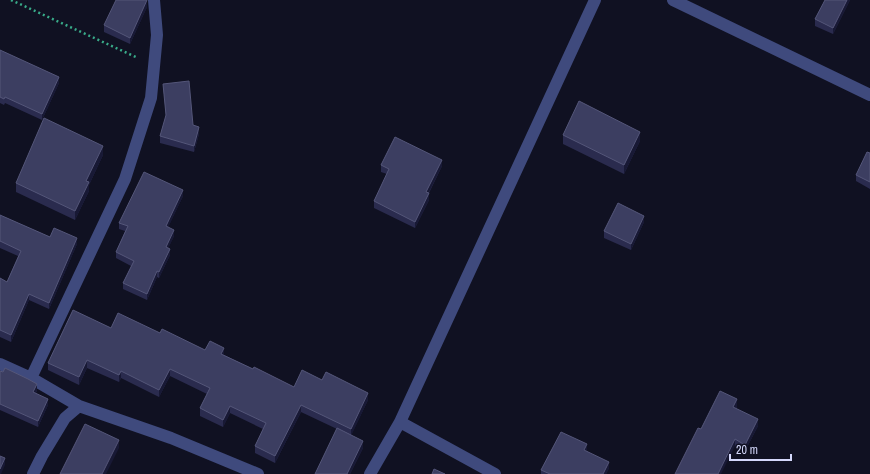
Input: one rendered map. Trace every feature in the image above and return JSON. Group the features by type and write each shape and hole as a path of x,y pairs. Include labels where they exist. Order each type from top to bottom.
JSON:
{"street":[{"path":"31,378 125,179 151,98 157,35 154,0"},
{"path":"370,474 400,422 595,0"},
{"path":"673,0 870,95"},
{"path":"0,364 31,378 79,406 171,438 258,474"},
{"path":"33,474 65,418 79,406"},
{"path":"400,422 495,474"}],"path":[{"path":"10,0 155,65"}],"building":[{"path":"116,0 147,0 130,38 104,25"},
{"path":"825,0 847,0 833,28 815,19"},
{"path":"0,50 59,77 42,114 5,97 4,99 0,97"},
{"path":"189,81 193,125 199,127 194,146 160,136 166,115 163,84"},
{"path":"579,101 640,132 624,165 563,135"},
{"path":"44,118 103,146 86,181 89,182 75,211 16,183"},
{"path":"395,137 442,160 426,192 429,193 415,222 374,201 389,169 381,165"},
{"path":"867,152 870,153 870,182 856,175"},
{"path":"144,172 183,190 166,226 174,230 166,247 170,249 159,272 157,271 147,294 123,283 134,261 116,252 128,226 119,223"},
{"path":"618,203 644,216 631,244 604,231"},
{"path":"0,215 50,237 54,228 77,238 49,303 29,294 11,335 0,330 0,278 7,282 21,251 0,241"},
{"path":"73,310 111,328 118,313 160,333 162,329 205,350 210,341 224,348 221,354 253,369 254,367 294,387 302,370 322,380 326,372 368,393 351,429 301,405 275,456 255,446 266,423 230,406 223,420 200,408 210,388 170,369 159,390 121,371 119,375 87,360 79,377 48,363"},
{"path":"5,368 37,384 33,392 48,399 38,421 0,404 0,371 3,372"},
{"path":"720,391 737,399 733,407 758,419 745,445 735,439 718,474 675,474 698,428 701,429"},
{"path":"85,424 119,440 102,474 60,474"},
{"path":"337,428 363,441 347,474 315,474"},
{"path":"561,432 587,444 584,450 609,462 603,474 550,474 541,470"},
{"path":"0,456 5,458 0,469"},
{"path":"434,469 445,474 432,474"}]}
